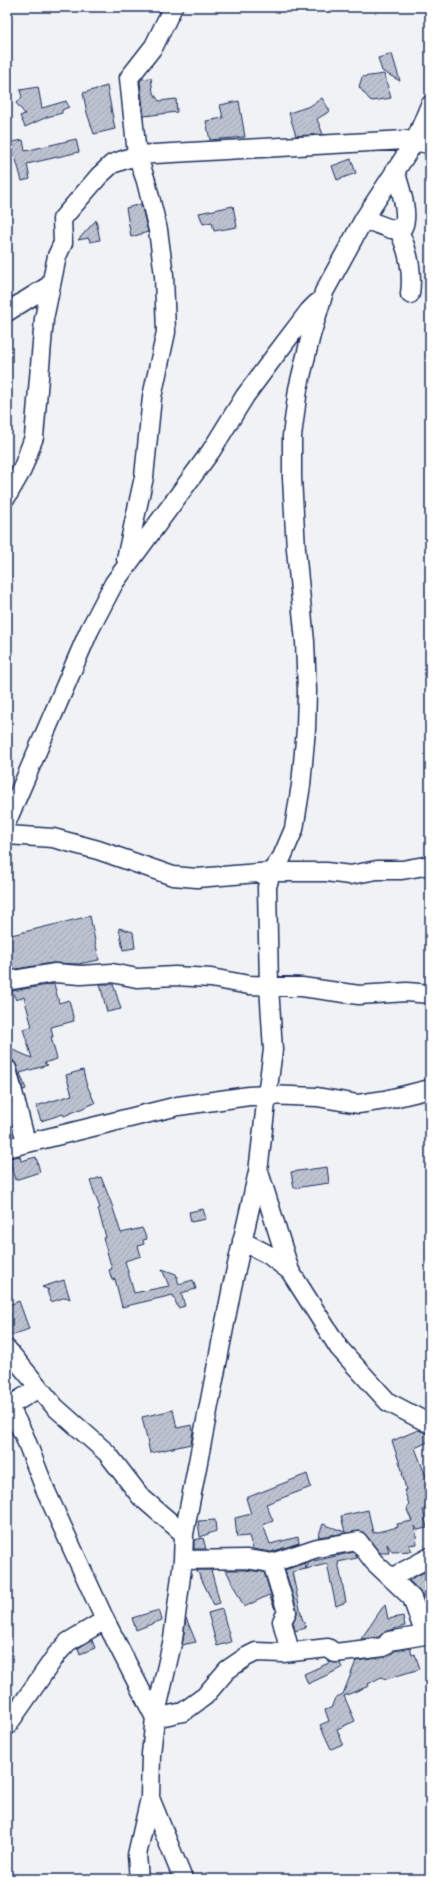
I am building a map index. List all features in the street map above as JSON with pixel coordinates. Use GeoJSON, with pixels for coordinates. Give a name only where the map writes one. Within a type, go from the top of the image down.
{"type":"FeatureCollection","features":[{"type":"Feature","properties":{"kind":"street"},"geometry":{"type":"LineString","coordinates":[[125,566],[144,476],[152,397],[166,332],[164,275],[158,230],[146,181],[137,155],[129,78],[154,46],[173,7]]}},
{"type":"Feature","properties":{"kind":"street"},"geometry":{"type":"LineString","coordinates":[[139,1879],[137,1855],[150,1798],[155,1718],[173,1639],[183,1560],[184,1534],[242,1241],[258,1172],[273,1050],[269,986],[267,893],[271,872],[282,856],[294,829],[301,785],[307,691],[305,642],[294,518],[292,436],[298,389],[310,335],[322,299],[337,267],[364,219],[395,170],[422,142],[430,105]]}},
{"type":"Feature","properties":{"kind":"street"},"geometry":{"type":"LineString","coordinates":[[7,496],[22,470],[34,437],[44,319],[57,256],[63,243],[62,219],[98,176],[112,164],[137,155],[422,142]]}},
{"type":"Feature","properties":{"kind":"street"},"geometry":{"type":"LineString","coordinates":[[364,219],[391,229],[403,227],[405,222],[404,202],[395,170]]}},
{"type":"Feature","properties":{"kind":"street"},"geometry":{"type":"LineString","coordinates":[[398,229],[406,244],[412,280],[410,294]]}},
{"type":"Feature","properties":{"kind":"street"},"geometry":{"type":"LineString","coordinates":[[7,312],[50,285]]}},
{"type":"Feature","properties":{"kind":"street"},"geometry":{"type":"LineString","coordinates":[[7,821],[89,631],[114,582],[211,451],[245,396],[309,311],[322,299]]}},
{"type":"Feature","properties":{"kind":"street"},"geometry":{"type":"LineString","coordinates":[[7,835],[53,838],[98,850],[174,876],[197,878],[271,872],[326,872],[350,875],[377,870],[402,870],[430,865]]}},
{"type":"Feature","properties":{"kind":"street"},"geometry":{"type":"LineString","coordinates":[[7,981],[54,973],[81,975],[112,973],[137,978],[175,976],[211,978],[249,985],[302,987],[359,995],[407,992],[430,994]]}},
{"type":"Feature","properties":{"kind":"street"},"geometry":{"type":"LineString","coordinates":[[7,1069],[26,1142]]}},
{"type":"Feature","properties":{"kind":"street"},"geometry":{"type":"LineString","coordinates":[[7,1148],[26,1142],[178,1106],[249,1096],[267,1095],[317,1097],[358,1104],[385,1100],[430,1089]]}},
{"type":"Feature","properties":{"kind":"street"},"geometry":{"type":"LineString","coordinates":[[258,1172],[290,1271],[339,1348],[388,1402],[430,1424]]}},
{"type":"Feature","properties":{"kind":"street"},"geometry":{"type":"LineString","coordinates":[[242,1241],[269,1255],[290,1271]]}},
{"type":"Feature","properties":{"kind":"street"},"geometry":{"type":"LineString","coordinates":[[7,1349],[39,1388],[73,1424],[108,1454],[141,1497],[184,1534]]}},
{"type":"Feature","properties":{"kind":"street"},"geometry":{"type":"LineString","coordinates":[[39,1388],[8,1405],[24,1435],[45,1489],[105,1620],[155,1718]]}},
{"type":"Feature","properties":{"kind":"street"},"geometry":{"type":"LineString","coordinates":[[155,1718],[183,1712],[205,1696],[227,1670],[256,1652],[290,1652],[328,1648],[335,1653],[384,1647],[389,1641],[428,1635],[412,1598],[374,1562],[358,1541],[317,1548],[272,1563],[246,1560],[183,1560]]}},
{"type":"Feature","properties":{"kind":"street"},"geometry":{"type":"LineString","coordinates":[[391,1578],[430,1557]]}},
{"type":"Feature","properties":{"kind":"street"},"geometry":{"type":"LineString","coordinates":[[272,1563],[287,1612],[282,1621],[290,1652]]}},
{"type":"Feature","properties":{"kind":"street"},"geometry":{"type":"LineString","coordinates":[[7,1726],[57,1654],[68,1642],[105,1620]]}},
{"type":"Feature","properties":{"kind":"street"},"geometry":{"type":"LineString","coordinates":[[150,1798],[183,1879]]}},
{"type":"Feature","properties":{"kind":"building"},"geometry":{"type":"Polygon","coordinates":[[[392,54],[400,81],[382,71],[378,58],[392,54]]]}},
{"type":"Feature","properties":{"kind":"building"},"geometry":{"type":"Polygon","coordinates":[[[384,74],[391,98],[373,101],[370,100],[359,87],[362,77],[384,74]]]}},
{"type":"Feature","properties":{"kind":"building"},"geometry":{"type":"Polygon","coordinates":[[[151,78],[153,92],[159,101],[176,99],[177,112],[144,116],[140,81],[141,79],[151,78]]]}},
{"type":"Feature","properties":{"kind":"building"},"geometry":{"type":"Polygon","coordinates":[[[107,86],[115,129],[94,134],[87,113],[83,93],[107,86]]]}},
{"type":"Feature","properties":{"kind":"building"},"geometry":{"type":"Polygon","coordinates":[[[38,87],[42,108],[66,101],[69,107],[62,110],[62,113],[47,117],[25,127],[20,116],[25,114],[16,103],[22,97],[20,90],[38,87]]]}},
{"type":"Feature","properties":{"kind":"building"},"geometry":{"type":"Polygon","coordinates":[[[322,98],[330,111],[317,119],[323,134],[296,136],[289,113],[310,106],[322,98]]]}},
{"type":"Feature","properties":{"kind":"building"},"geometry":{"type":"Polygon","coordinates":[[[239,101],[245,137],[210,140],[206,121],[223,118],[220,105],[239,101]]]}},
{"type":"Feature","properties":{"kind":"building"},"geometry":{"type":"Polygon","coordinates":[[[76,139],[79,152],[27,164],[30,179],[22,181],[15,156],[7,158],[7,143],[23,140],[25,151],[76,139]]]}},
{"type":"Feature","properties":{"kind":"building"},"geometry":{"type":"Polygon","coordinates":[[[351,159],[356,173],[337,180],[332,166],[351,159]]]}},
{"type":"Feature","properties":{"kind":"building"},"geometry":{"type":"Polygon","coordinates":[[[141,204],[148,232],[131,237],[126,208],[141,204]]]}},
{"type":"Feature","properties":{"kind":"building"},"geometry":{"type":"Polygon","coordinates":[[[233,206],[237,227],[214,231],[212,222],[203,224],[199,213],[233,206]]]}},
{"type":"Feature","properties":{"kind":"building"},"geometry":{"type":"Polygon","coordinates":[[[96,220],[100,240],[90,242],[89,238],[78,240],[96,220]]]}},
{"type":"Feature","properties":{"kind":"building"},"geometry":{"type":"Polygon","coordinates":[[[90,916],[99,960],[78,964],[52,963],[10,970],[7,951],[10,950],[7,936],[90,916]]]}},
{"type":"Feature","properties":{"kind":"building"},"geometry":{"type":"Polygon","coordinates":[[[119,928],[133,932],[135,948],[123,950],[119,928]]]}},
{"type":"Feature","properties":{"kind":"building"},"geometry":{"type":"Polygon","coordinates":[[[54,984],[59,1003],[69,1000],[74,1021],[51,1027],[53,1037],[51,1037],[57,1059],[44,1063],[48,1065],[20,1073],[26,1089],[23,1090],[17,1066],[14,1061],[7,1059],[11,1049],[32,1058],[23,1029],[32,1027],[24,997],[16,1000],[12,991],[54,984]]]}},
{"type":"Feature","properties":{"kind":"building"},"geometry":{"type":"Polygon","coordinates":[[[100,984],[113,984],[121,1009],[107,1012],[100,984]]]}},
{"type":"Feature","properties":{"kind":"building"},"geometry":{"type":"Polygon","coordinates":[[[83,1070],[86,1083],[95,1103],[64,1116],[63,1114],[41,1121],[36,1106],[72,1095],[66,1075],[83,1070]]]}},
{"type":"Feature","properties":{"kind":"building"},"geometry":{"type":"Polygon","coordinates":[[[20,1156],[21,1161],[36,1157],[40,1172],[15,1180],[9,1158],[20,1156]]]}},
{"type":"Feature","properties":{"kind":"building"},"geometry":{"type":"Polygon","coordinates":[[[327,1167],[329,1183],[294,1188],[291,1172],[327,1167]]]}},
{"type":"Feature","properties":{"kind":"building"},"geometry":{"type":"Polygon","coordinates":[[[101,1177],[121,1233],[142,1228],[147,1239],[143,1240],[144,1244],[138,1246],[141,1256],[125,1261],[134,1293],[169,1286],[162,1269],[176,1274],[179,1284],[193,1280],[196,1289],[181,1293],[185,1306],[178,1308],[173,1295],[122,1307],[115,1279],[112,1280],[109,1270],[112,1269],[103,1238],[106,1237],[98,1209],[100,1208],[90,1181],[101,1177]]]}},
{"type":"Feature","properties":{"kind":"building"},"geometry":{"type":"Polygon","coordinates":[[[203,1209],[206,1219],[191,1222],[189,1212],[203,1209]]]}},
{"type":"Feature","properties":{"kind":"building"},"geometry":{"type":"Polygon","coordinates":[[[64,1280],[70,1299],[66,1297],[51,1302],[47,1291],[49,1290],[42,1287],[64,1280]]]}},
{"type":"Feature","properties":{"kind":"building"},"geometry":{"type":"Polygon","coordinates":[[[19,1301],[29,1329],[7,1337],[7,1306],[19,1301]]]}},
{"type":"Feature","properties":{"kind":"building"},"geometry":{"type":"Polygon","coordinates":[[[173,1410],[177,1428],[192,1425],[193,1431],[191,1444],[150,1453],[142,1417],[173,1410]]]}},
{"type":"Feature","properties":{"kind":"building"},"geometry":{"type":"Polygon","coordinates":[[[418,1430],[430,1434],[430,1441],[415,1448],[430,1487],[430,1507],[423,1510],[427,1528],[417,1530],[415,1526],[417,1544],[409,1545],[412,1551],[392,1552],[387,1544],[389,1553],[380,1553],[361,1531],[318,1537],[323,1524],[345,1532],[341,1516],[368,1510],[373,1533],[398,1527],[397,1524],[412,1521],[407,1510],[409,1504],[404,1490],[406,1490],[403,1473],[392,1441],[418,1430]]]}},
{"type":"Feature","properties":{"kind":"building"},"geometry":{"type":"Polygon","coordinates":[[[307,1474],[311,1487],[266,1504],[273,1521],[263,1525],[270,1544],[298,1537],[299,1543],[271,1552],[253,1549],[249,1536],[237,1537],[235,1518],[251,1514],[246,1498],[307,1474]]]}},
{"type":"Feature","properties":{"kind":"building"},"geometry":{"type":"Polygon","coordinates":[[[215,1520],[216,1531],[200,1537],[198,1521],[215,1520]]]}},
{"type":"Feature","properties":{"kind":"building"},"geometry":{"type":"Polygon","coordinates":[[[203,1538],[206,1549],[194,1549],[194,1540],[203,1538]]]}},
{"type":"Feature","properties":{"kind":"building"},"geometry":{"type":"Polygon","coordinates":[[[354,1552],[357,1558],[338,1562],[346,1602],[336,1606],[327,1564],[306,1569],[309,1562],[354,1552]]]}},
{"type":"Feature","properties":{"kind":"building"},"geometry":{"type":"Polygon","coordinates":[[[305,1563],[306,1569],[292,1572],[302,1618],[306,1628],[295,1631],[293,1622],[297,1609],[285,1570],[305,1563]]]}},
{"type":"Feature","properties":{"kind":"building"},"geometry":{"type":"Polygon","coordinates":[[[430,1569],[430,1618],[422,1594],[409,1580],[430,1569]]]}},
{"type":"Feature","properties":{"kind":"building"},"geometry":{"type":"Polygon","coordinates":[[[197,1570],[211,1570],[220,1603],[214,1605],[197,1570]]]}},
{"type":"Feature","properties":{"kind":"building"},"geometry":{"type":"Polygon","coordinates":[[[226,1570],[264,1572],[275,1609],[269,1595],[244,1607],[226,1570]]]}},
{"type":"Feature","properties":{"kind":"building"},"geometry":{"type":"Polygon","coordinates":[[[385,1604],[388,1619],[403,1616],[405,1626],[387,1631],[379,1637],[361,1639],[385,1604]]]}},
{"type":"Feature","properties":{"kind":"building"},"geometry":{"type":"Polygon","coordinates":[[[222,1609],[231,1642],[217,1646],[208,1613],[222,1609]]]}},
{"type":"Feature","properties":{"kind":"building"},"geometry":{"type":"Polygon","coordinates":[[[159,1610],[162,1620],[136,1630],[132,1618],[159,1610]]]}},
{"type":"Feature","properties":{"kind":"building"},"geometry":{"type":"Polygon","coordinates":[[[186,1618],[196,1642],[182,1645],[183,1640],[186,1618]]]}},
{"type":"Feature","properties":{"kind":"building"},"geometry":{"type":"Polygon","coordinates":[[[92,1640],[95,1648],[80,1654],[78,1648],[92,1640]]]}},
{"type":"Feature","properties":{"kind":"building"},"geometry":{"type":"Polygon","coordinates":[[[410,1648],[412,1655],[415,1654],[420,1669],[386,1679],[381,1677],[368,1684],[369,1686],[344,1696],[355,1721],[337,1729],[343,1744],[331,1749],[320,1725],[329,1721],[325,1710],[331,1708],[335,1698],[343,1694],[356,1661],[385,1657],[395,1651],[410,1648]]]}},
{"type":"Feature","properties":{"kind":"building"},"geometry":{"type":"Polygon","coordinates":[[[331,1662],[340,1663],[342,1668],[308,1684],[304,1674],[331,1662]]]}}]}
